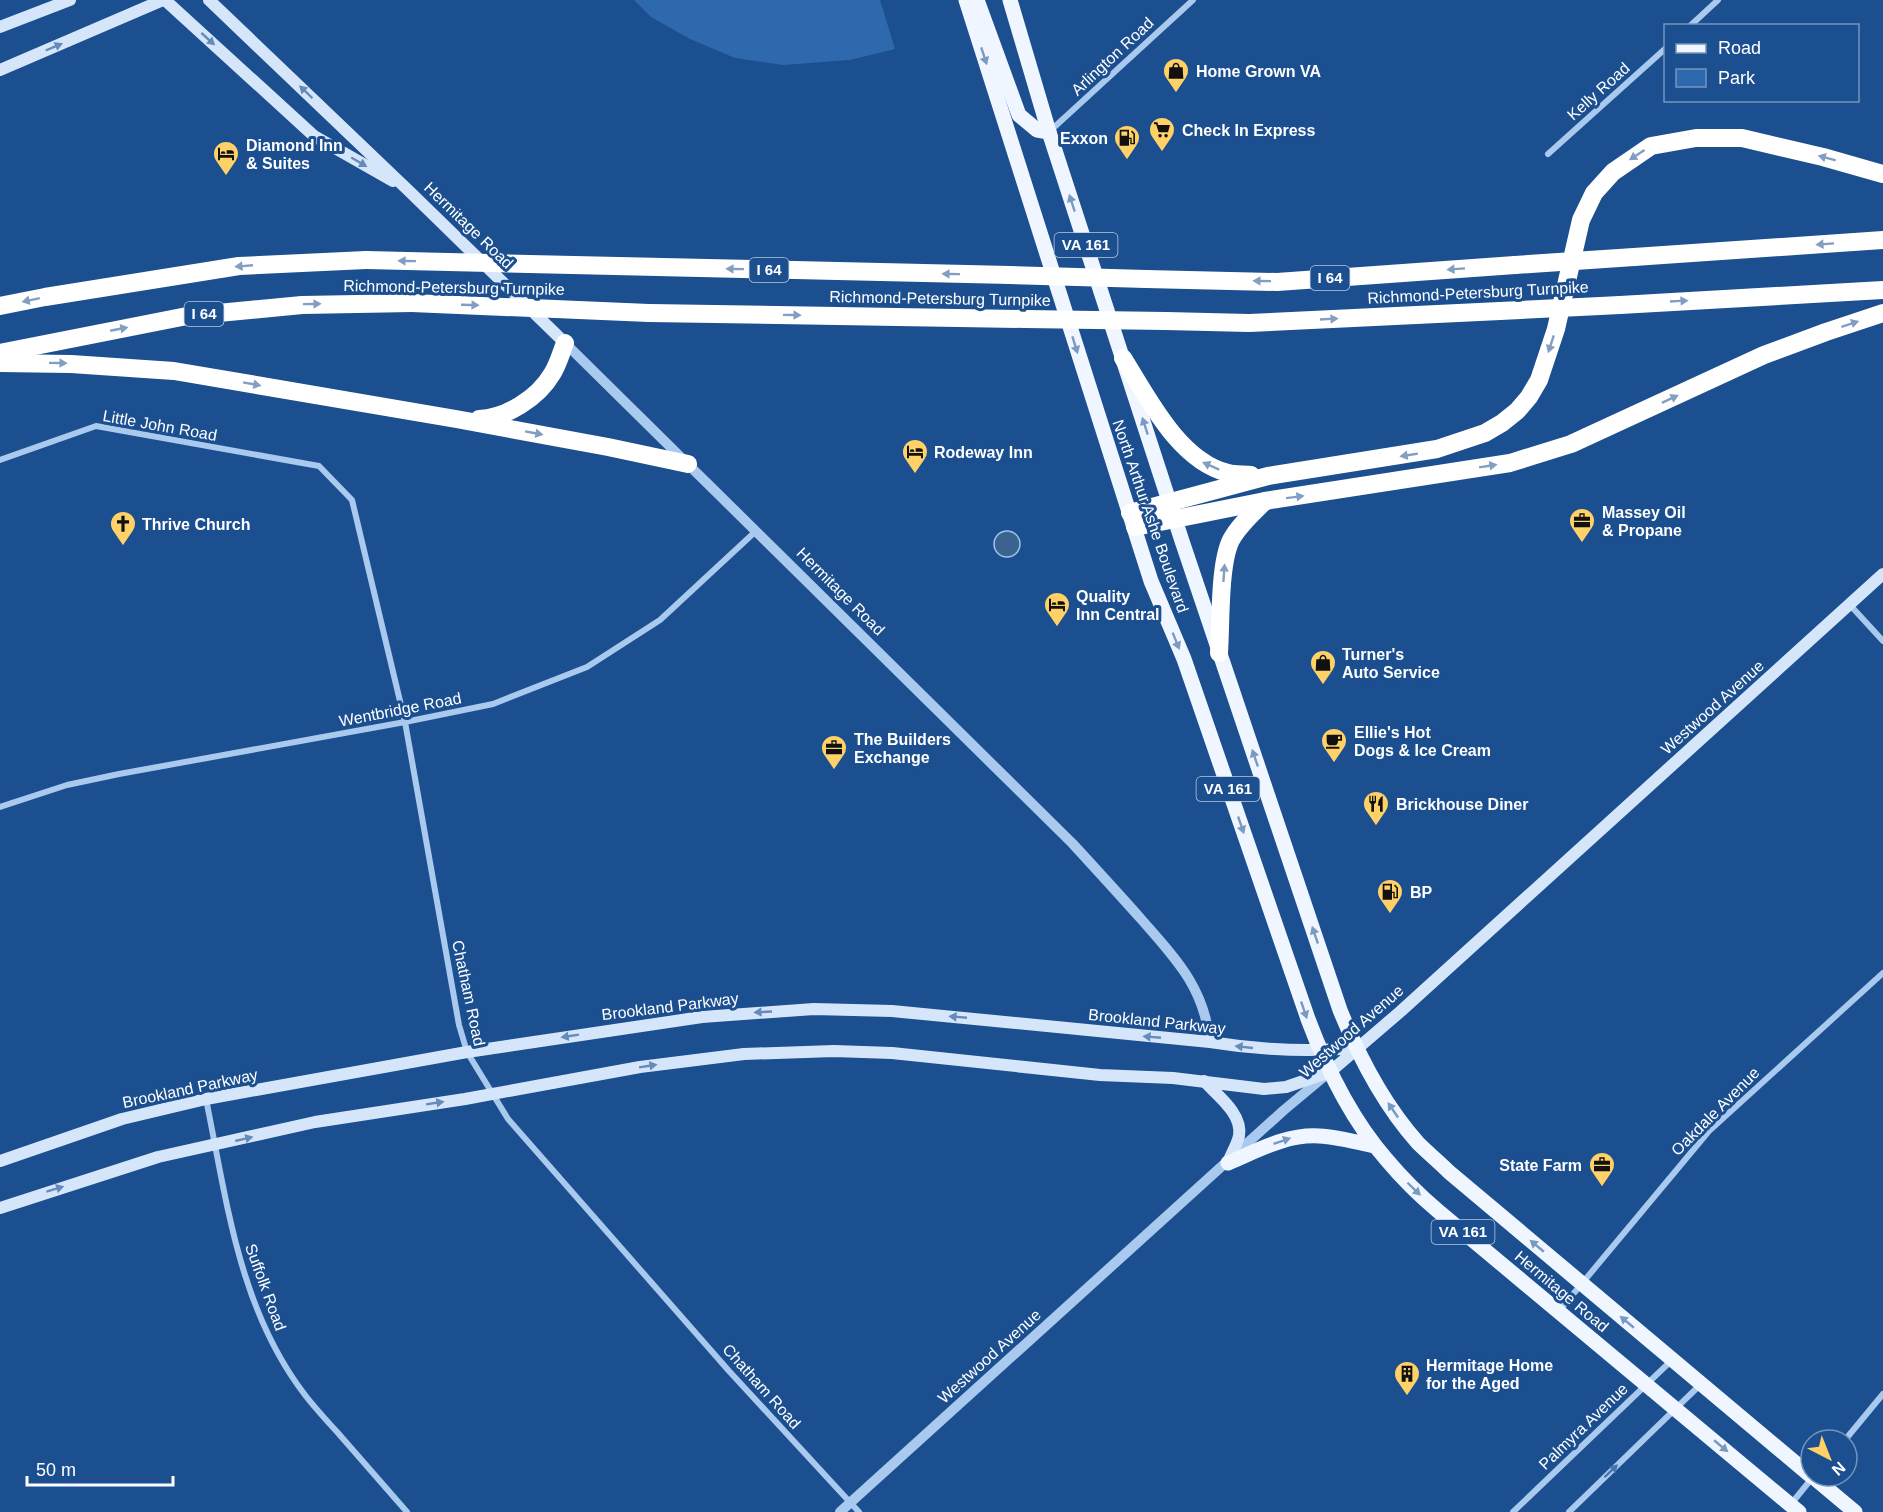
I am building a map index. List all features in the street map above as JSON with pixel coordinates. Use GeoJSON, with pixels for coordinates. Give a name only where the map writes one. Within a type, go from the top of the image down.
{"type":"FeatureCollection","features":[{"type":"Feature","properties":{"kind":"highway"},"geometry":{"type":"LineString","coordinates":[[1132,520],[1173,510],[1268,476],[1446,447],[1485,433],[1517,411],[1539,380],[1556,329],[1581,220],[1594,193],[1613,172],[1651,147],[1696,138],[1742,138],[1883,174]]}},
{"type":"Feature","properties":{"kind":"highway","name":"Richmond-Petersburg Turnpike"},"geometry":{"type":"LineString","coordinates":[[0,306],[239,266],[366,260],[1277,282],[1883,240]]}},
{"type":"Feature","properties":{"kind":"highway","name":"Richmond-Petersburg Turnpike"},"geometry":{"type":"LineString","coordinates":[[0,353],[188,316],[302,304],[412,303],[649,313],[1249,323],[1883,290]]}},
{"type":"Feature","properties":{"kind":"highway"},"geometry":{"type":"LineString","coordinates":[[1173,510],[1265,501],[1510,463],[1571,444],[1764,355],[1883,313]]}},
{"type":"Feature","properties":{"kind":"highway"},"geometry":{"type":"LineString","coordinates":[[456,419],[489,418],[507,413],[525,402],[540,390],[552,375],[565,344]]}},
{"type":"Feature","properties":{"kind":"highway"},"geometry":{"type":"LineString","coordinates":[[1123,358],[1158,415],[1183,446],[1200,460],[1228,473],[1268,476]]}},
{"type":"Feature","properties":{"kind":"highway"},"geometry":{"type":"LineString","coordinates":[[0,363],[71,363],[174,371],[456,419],[688,464]]}},
{"type":"Feature","properties":{"kind":"highway"},"geometry":{"type":"LineString","coordinates":[[1219,653],[1226,551],[1242,524],[1265,501]]}},
{"type":"Feature","properties":{"kind":"main road"},"geometry":{"type":"LineString","coordinates":[[0,27],[70,0]]}},
{"type":"Feature","properties":{"kind":"main road"},"geometry":{"type":"LineString","coordinates":[[0,70],[164,0]]}},
{"type":"Feature","properties":{"kind":"main road","name":"Hermitage Road"},"geometry":{"type":"LineString","coordinates":[[164,0],[314,136],[409,191]]}},
{"type":"Feature","properties":{"kind":"main road","name":"Hermitage Road"},"geometry":{"type":"LineString","coordinates":[[209,0],[565,344]]}},
{"type":"Feature","properties":{"kind":"main road","name":"North Arthur Ashe Boulevard"},"geometry":{"type":"LineString","coordinates":[[966,0],[1152,581],[1184,659],[1329,1072]]}},
{"type":"Feature","properties":{"kind":"main road"},"geometry":{"type":"LineString","coordinates":[[977,0],[1019,116],[1037,130],[1049,132]]}},
{"type":"Feature","properties":{"kind":"main road","name":"North Arthur Ashe Boulevard"},"geometry":{"type":"LineString","coordinates":[[1010,0],[1049,132],[1219,653],[1340,1011],[1357,1048]]}},
{"type":"Feature","properties":{"kind":"main road","name":"Westwood Avenue"},"geometry":{"type":"LineString","coordinates":[[1329,1072],[1401,1011],[1883,574]]}},
{"type":"Feature","properties":{"kind":"main road","name":"Brookland Parkway"},"geometry":{"type":"LineString","coordinates":[[0,1161],[122,1119],[206,1098],[467,1052],[702,1017],[814,1010],[892,1011],[1210,1042],[1246,1048],[1320,1051],[1357,1048]]}},
{"type":"Feature","properties":{"kind":"main road","name":"Hermitage Road"},"geometry":{"type":"LineString","coordinates":[[1357,1048],[1393,1112],[1420,1144],[1452,1175],[1799,1465]]}},
{"type":"Feature","properties":{"kind":"main road"},"geometry":{"type":"LineString","coordinates":[[0,1208],[158,1157],[315,1122],[465,1099],[680,1061],[744,1054],[810,1051],[892,1053],[1100,1075],[1204,1081],[1264,1089],[1286,1088],[1329,1072]]}},
{"type":"Feature","properties":{"kind":"main road","name":"Hermitage Road"},"geometry":{"type":"LineString","coordinates":[[1329,1072],[1375,1146],[1410,1186],[1795,1508]]}},
{"type":"Feature","properties":{"kind":"main road"},"geometry":{"type":"LineString","coordinates":[[1204,1081],[1226,1104],[1238,1125],[1239,1137],[1228,1163]]}},
{"type":"Feature","properties":{"kind":"main road"},"geometry":{"type":"LineString","coordinates":[[1228,1163],[1282,1141],[1306,1136],[1329,1137],[1375,1146]]}},
{"type":"Feature","properties":{"kind":"main road","name":"Hermitage Road"},"geometry":{"type":"LineString","coordinates":[[1826,1488],[1855,1512]]}},
{"type":"Feature","properties":{"kind":"street","name":"Arlington Road"},"geometry":{"type":"LineString","coordinates":[[1049,132],[1193,0]]}},
{"type":"Feature","properties":{"kind":"street"},"geometry":{"type":"LineString","coordinates":[[1692,24],[1718,0]]}},
{"type":"Feature","properties":{"kind":"street","name":"Kelly Road"},"geometry":{"type":"LineString","coordinates":[[1548,154],[1664,49]]}},
{"type":"Feature","properties":{"kind":"street","name":"Hermitage Road"},"geometry":{"type":"LineString","coordinates":[[565,344],[1072,843],[1188,976],[1205,1011],[1210,1042]]}},
{"type":"Feature","properties":{"kind":"street","name":"Little John Road"},"geometry":{"type":"LineString","coordinates":[[0,460],[96,426],[319,466]]}},
{"type":"Feature","properties":{"kind":"street","name":"Chatham Road"},"geometry":{"type":"LineString","coordinates":[[319,466],[352,500],[405,722],[459,1025],[467,1052],[508,1119],[729,1371],[859,1512]]}},
{"type":"Feature","properties":{"kind":"street","name":"Wentbridge Road"},"geometry":{"type":"LineString","coordinates":[[0,807],[67,785],[118,774],[493,704],[586,668],[660,620],[756,531]]}},
{"type":"Feature","properties":{"kind":"street"},"geometry":{"type":"LineString","coordinates":[[1850,604],[1883,641]]}},
{"type":"Feature","properties":{"kind":"street","name":"Oakdale Avenue"},"geometry":{"type":"LineString","coordinates":[[1559,1311],[1709,1131],[1883,973]]}},
{"type":"Feature","properties":{"kind":"street","name":"Westwood Avenue"},"geometry":{"type":"LineString","coordinates":[[840,1512],[1284,1110],[1329,1072]]}},
{"type":"Feature","properties":{"kind":"street","name":"Suffolk Road"},"geometry":{"type":"LineString","coordinates":[[206,1098],[228,1216],[244,1277],[261,1321],[304,1395],[407,1512]]}},
{"type":"Feature","properties":{"kind":"street","name":"Palmyra Avenue"},"geometry":{"type":"LineString","coordinates":[[1513,1512],[1672,1359]]}},
{"type":"Feature","properties":{"kind":"street"},"geometry":{"type":"LineString","coordinates":[[1569,1512],[1701,1384]]}},
{"type":"Feature","properties":{"kind":"street"},"geometry":{"type":"LineString","coordinates":[[1855,1428],[1883,1394]]}},
{"type":"Feature","properties":{"kind":"street"},"geometry":{"type":"LineString","coordinates":[[1795,1508],[1806,1488]]}},
{"type":"Feature","properties":{"kind":"green space"},"geometry":{"type":"Polygon","coordinates":[[[634,0],[880,0],[895,49],[850,60],[783,65],[735,58],[690,39],[651,17],[634,0]]]}},
{"type":"Feature","properties":{"kind":"shaded area"},"geometry":{"type":"Polygon","coordinates":[[[1007,531],[1016,535],[1020,544],[1016,553],[1007,557],[998,553],[994,544],[998,535],[1007,531]]]}},
{"type":"Feature","properties":{"kind":"place","name":"Home Grown VA"},"geometry":{"type":"Point","coordinates":[1176,94]}},
{"type":"Feature","properties":{"kind":"place","name":"Check In Express"},"geometry":{"type":"Point","coordinates":[1162,153]}},
{"type":"Feature","properties":{"kind":"place","name":"Exxon"},"geometry":{"type":"Point","coordinates":[1127,161]}},
{"type":"Feature","properties":{"kind":"place","name":"Diamond Inn & Suites"},"geometry":{"type":"Point","coordinates":[226,177]}},
{"type":"Feature","properties":{"kind":"place","name":"Rodeway Inn"},"geometry":{"type":"Point","coordinates":[915,475]}},
{"type":"Feature","properties":{"kind":"place","name":"Massey Oil & Propane"},"geometry":{"type":"Point","coordinates":[1582,544]}},
{"type":"Feature","properties":{"kind":"place","name":"Thrive Church"},"geometry":{"type":"Point","coordinates":[123,547]}},
{"type":"Feature","properties":{"kind":"place","name":"Quality Inn Central"},"geometry":{"type":"Point","coordinates":[1057,628]}},
{"type":"Feature","properties":{"kind":"place","name":"Turner's Auto Service"},"geometry":{"type":"Point","coordinates":[1323,686]}},
{"type":"Feature","properties":{"kind":"place","name":"Ellie's Hot Dogs & Ice Cream"},"geometry":{"type":"Point","coordinates":[1334,764]}},
{"type":"Feature","properties":{"kind":"place","name":"The Builders Exchange"},"geometry":{"type":"Point","coordinates":[834,771]}},
{"type":"Feature","properties":{"kind":"place","name":"Brickhouse Diner"},"geometry":{"type":"Point","coordinates":[1376,827]}},
{"type":"Feature","properties":{"kind":"place","name":"BP"},"geometry":{"type":"Point","coordinates":[1390,915]}},
{"type":"Feature","properties":{"kind":"place","name":"State Farm"},"geometry":{"type":"Point","coordinates":[1602,1188]}},
{"type":"Feature","properties":{"kind":"place","name":"Hermitage Home for the Aged"},"geometry":{"type":"Point","coordinates":[1407,1397]}}]}
